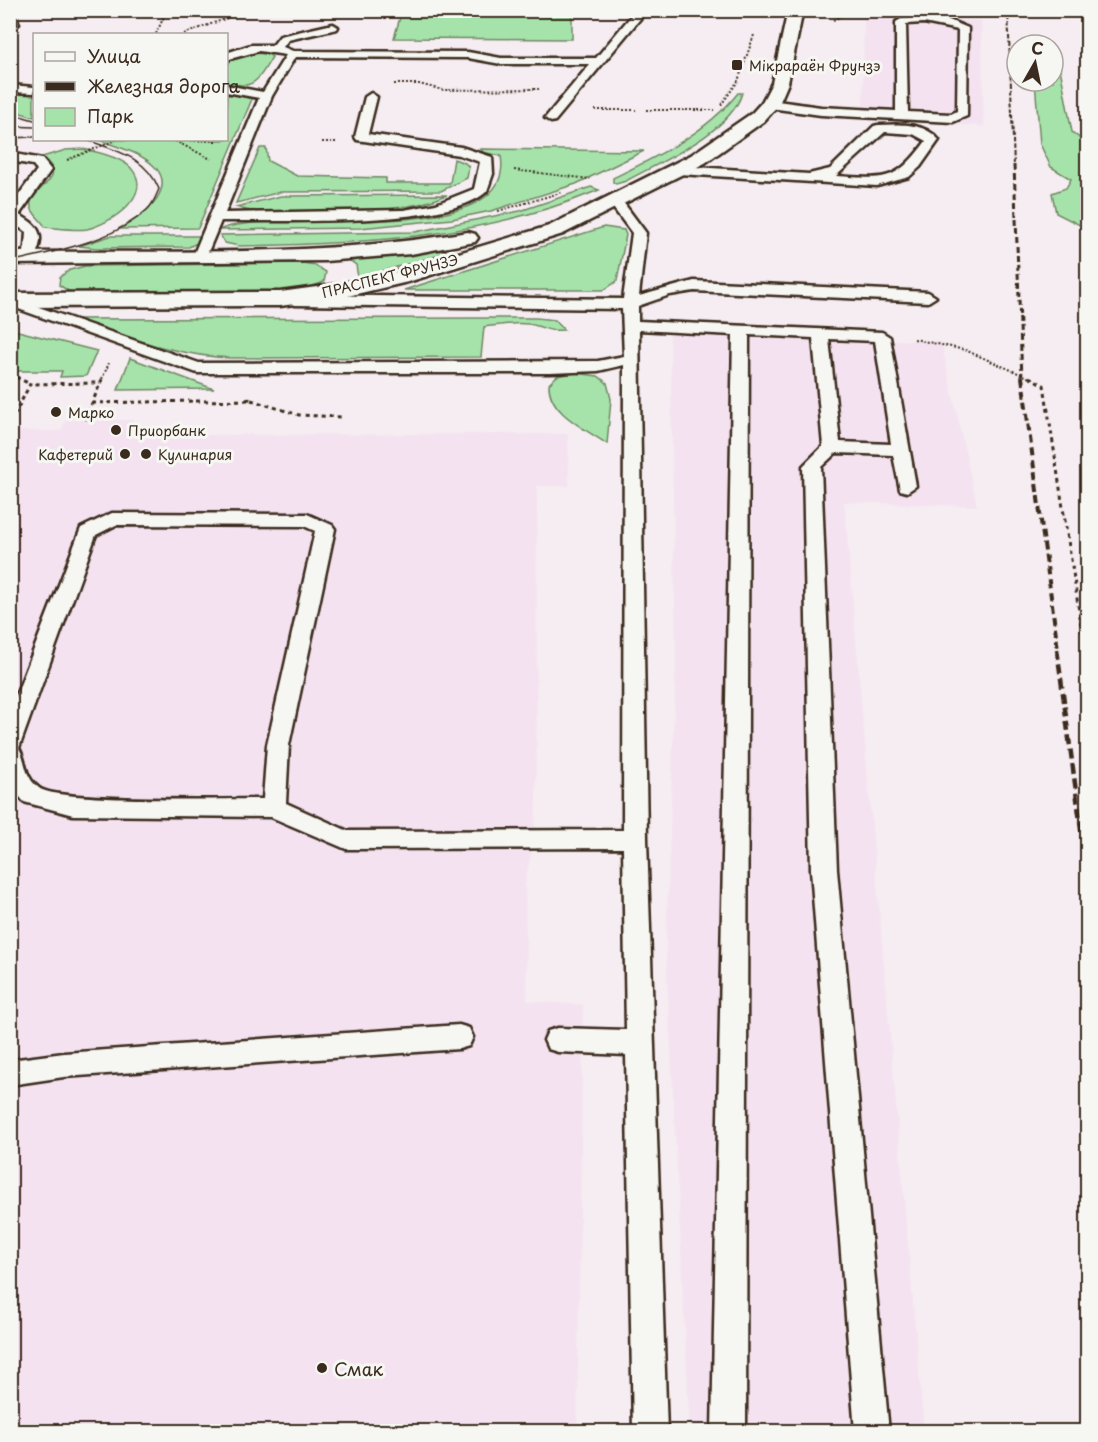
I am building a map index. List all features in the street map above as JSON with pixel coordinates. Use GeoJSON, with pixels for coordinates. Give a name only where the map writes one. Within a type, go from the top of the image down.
{"type":"FeatureCollection","features":[{"type":"Feature","properties":{"kind":"main road","name":"ПРАСПЕКТ ФРУНЗЭ"},"geometry":{"type":"LineString","coordinates":[[10,300],[280,299],[339,291],[454,261],[556,230],[679,170],[733,136],[770,104],[780,83],[800,11]]}},
{"type":"Feature","properties":{"kind":"main road","name":"ПРАСПЕКТ ФРУНЗЭ"},"geometry":{"type":"LineString","coordinates":[[24,258],[325,255],[454,241],[546,220],[615,201]]}},
{"type":"Feature","properties":{"kind":"main road"},"geometry":{"type":"LineString","coordinates":[[325,255],[341,267],[345,279],[339,291]]}},
{"type":"Feature","properties":{"kind":"main road"},"geometry":{"type":"LineString","coordinates":[[10,300],[24,258]]}},
{"type":"Feature","properties":{"kind":"lane"},"geometry":{"type":"LineString","coordinates":[[551,118],[642,11],[800,11]]}},
{"type":"Feature","properties":{"kind":"lane"},"geometry":{"type":"LineString","coordinates":[[10,13],[14,24],[10,27]]}},
{"type":"Feature","properties":{"kind":"lane"},"geometry":{"type":"LineString","coordinates":[[770,104],[821,111],[953,118],[963,113],[963,27],[953,23],[910,20],[902,22],[902,115]]}},
{"type":"Feature","properties":{"kind":"lane"},"geometry":{"type":"LineString","coordinates":[[278,48],[284,38],[333,27]]}},
{"type":"Feature","properties":{"kind":"lane"},"geometry":{"type":"LineString","coordinates":[[228,56],[248,49],[278,48],[292,54],[468,55],[501,61],[599,61]]}},
{"type":"Feature","properties":{"kind":"lane"},"geometry":{"type":"LineString","coordinates":[[201,256],[266,96],[292,54]]}},
{"type":"Feature","properties":{"kind":"lane"},"geometry":{"type":"LineString","coordinates":[[10,88],[33,90]]}},
{"type":"Feature","properties":{"kind":"lane"},"geometry":{"type":"LineString","coordinates":[[228,88],[266,96]]}},
{"type":"Feature","properties":{"kind":"lane"},"geometry":{"type":"LineString","coordinates":[[216,217],[352,217],[404,214],[440,208],[480,190],[487,160],[461,150],[361,137],[371,97]]}},
{"type":"Feature","properties":{"kind":"lane"},"geometry":{"type":"LineString","coordinates":[[679,170],[810,178],[877,182],[899,180],[906,176],[933,140],[929,135],[917,131],[878,129],[835,172],[810,178]]}},
{"type":"Feature","properties":{"kind":"lane"},"geometry":{"type":"LineString","coordinates":[[10,157],[23,157],[37,162],[45,170],[11,216],[27,224],[33,232],[32,247],[24,258]]}},
{"type":"Feature","properties":{"kind":"lane"},"geometry":{"type":"LineString","coordinates":[[615,201],[639,233],[631,314],[634,839],[650,1431]]}},
{"type":"Feature","properties":{"kind":"lane"},"geometry":{"type":"LineString","coordinates":[[631,314],[667,291],[694,286],[928,297]]}},
{"type":"Feature","properties":{"kind":"lane"},"geometry":{"type":"LineString","coordinates":[[280,299],[631,314],[741,330],[882,337],[907,486]]}},
{"type":"Feature","properties":{"kind":"lane"},"geometry":{"type":"LineString","coordinates":[[10,300],[197,368],[550,368],[598,366],[631,359]]}},
{"type":"Feature","properties":{"kind":"lane"},"geometry":{"type":"LineString","coordinates":[[729,1431],[732,965],[741,330]]}},
{"type":"Feature","properties":{"kind":"lane"},"geometry":{"type":"LineString","coordinates":[[820,334],[832,447]]}},
{"type":"Feature","properties":{"kind":"lane"},"geometry":{"type":"LineString","coordinates":[[872,1431],[824,870],[812,466],[832,447],[901,450]]}},
{"type":"Feature","properties":{"kind":"lane"},"geometry":{"type":"LineString","coordinates":[[10,743],[88,532],[112,519],[307,520],[325,529],[278,745],[274,808]]}},
{"type":"Feature","properties":{"kind":"lane"},"geometry":{"type":"LineString","coordinates":[[10,753],[13,772],[32,796],[73,806],[274,808],[346,840],[634,839]]}},
{"type":"Feature","properties":{"kind":"lane"},"geometry":{"type":"LineString","coordinates":[[10,1073],[64,1065],[459,1037]]}},
{"type":"Feature","properties":{"kind":"lane"},"geometry":{"type":"LineString","coordinates":[[558,1040],[640,1043]]}},
{"type":"Feature","properties":{"kind":"path"},"geometry":{"type":"LineString","coordinates":[[156,33],[167,10]]}},
{"type":"Feature","properties":{"kind":"path"},"geometry":{"type":"LineString","coordinates":[[187,33],[249,10]]}},
{"type":"Feature","properties":{"kind":"path"},"geometry":{"type":"LineString","coordinates":[[387,84],[419,84],[443,90],[575,89]]}},
{"type":"Feature","properties":{"kind":"path"},"geometry":{"type":"LineString","coordinates":[[646,110],[716,110]]}},
{"type":"Feature","properties":{"kind":"path"},"geometry":{"type":"LineString","coordinates":[[337,142],[340,132]]}},
{"type":"Feature","properties":{"kind":"path"},"geometry":{"type":"LineString","coordinates":[[45,170],[115,141]]}},
{"type":"Feature","properties":{"kind":"path"},"geometry":{"type":"LineString","coordinates":[[196,141],[246,142]]}},
{"type":"Feature","properties":{"kind":"path"},"geometry":{"type":"LineString","coordinates":[[322,142],[337,142],[343,146]]}},
{"type":"Feature","properties":{"kind":"path"},"geometry":{"type":"LineString","coordinates":[[487,167],[594,180]]}},
{"type":"Feature","properties":{"kind":"path"},"geometry":{"type":"LineString","coordinates":[[882,337],[951,346],[1001,363],[1044,385],[1079,602],[1088,674]]}},
{"type":"Feature","properties":{"kind":"path"},"geometry":{"type":"LineString","coordinates":[[86,420],[106,369]]}},
{"type":"Feature","properties":{"kind":"path"},"geometry":{"type":"LineString","coordinates":[[10,374],[30,384],[100,383]]}},
{"type":"Feature","properties":{"kind":"path"},"geometry":{"type":"LineString","coordinates":[[11,422],[30,384]]}},
{"type":"Feature","properties":{"kind":"path"},"geometry":{"type":"LineString","coordinates":[[92,404],[216,400]]}},
{"type":"Feature","properties":{"kind":"path"},"geometry":{"type":"LineString","coordinates":[[251,400],[299,415],[341,417]]}},
{"type":"Feature","properties":{"kind":"shaded area"},"geometry":{"type":"Polygon","coordinates":[[[864,15],[981,21],[984,126],[863,119],[864,15]]]}},
{"type":"Feature","properties":{"kind":"shaded area"},"geometry":{"type":"Polygon","coordinates":[[[670,331],[941,342],[977,506],[844,502],[924,1431],[690,1431],[666,949],[676,657],[670,331]]]}},
{"type":"Feature","properties":{"kind":"shaded area"},"geometry":{"type":"Polygon","coordinates":[[[66,420],[134,420],[129,435],[568,434],[569,486],[537,486],[536,807],[534,839],[525,882],[527,1001],[583,1005],[577,1431],[11,1431],[10,431],[61,431],[66,420]]]}},
{"type":"Feature","properties":{"kind":"green space"},"geometry":{"type":"Polygon","coordinates":[[[401,14],[572,15],[572,39],[394,38],[401,14]]]}},
{"type":"Feature","properties":{"kind":"green space"},"geometry":{"type":"Polygon","coordinates":[[[251,53],[268,54],[272,57],[255,81],[244,85],[228,83],[228,65],[231,59],[251,53]]]}},
{"type":"Feature","properties":{"kind":"green space"},"geometry":{"type":"Polygon","coordinates":[[[10,92],[33,92],[33,117],[11,110],[10,92]]]}},
{"type":"Feature","properties":{"kind":"green space"},"geometry":{"type":"Polygon","coordinates":[[[738,93],[742,93],[735,107],[724,121],[709,133],[675,155],[626,181],[616,184],[613,182],[613,178],[665,152],[697,131],[712,120],[738,93]]]}},
{"type":"Feature","properties":{"kind":"green space"},"geometry":{"type":"Polygon","coordinates":[[[1036,93],[1065,93],[1072,132],[1087,144],[1087,243],[1080,225],[1056,213],[1052,193],[1066,188],[1071,179],[1051,167],[1040,144],[1036,93]]]}},
{"type":"Feature","properties":{"kind":"green space"},"geometry":{"type":"Polygon","coordinates":[[[237,94],[252,99],[198,228],[118,229],[145,212],[153,204],[162,185],[161,176],[154,166],[142,157],[102,141],[228,141],[228,95],[237,94]]]}},
{"type":"Feature","properties":{"kind":"green space"},"geometry":{"type":"Polygon","coordinates":[[[260,148],[266,148],[268,161],[297,176],[386,178],[386,183],[450,183],[454,159],[469,167],[467,178],[441,191],[281,192],[236,203],[260,148]]]}},
{"type":"Feature","properties":{"kind":"green space"},"geometry":{"type":"Polygon","coordinates":[[[83,149],[102,153],[127,164],[137,178],[134,198],[117,215],[87,229],[45,227],[31,207],[31,200],[51,178],[53,172],[42,157],[66,150],[83,149]]]}},
{"type":"Feature","properties":{"kind":"green space"},"geometry":{"type":"Polygon","coordinates":[[[481,149],[644,151],[576,184],[491,211],[452,219],[360,228],[219,230],[247,224],[386,220],[433,215],[472,205],[496,186],[501,156],[482,152],[481,149]]]}},
{"type":"Feature","properties":{"kind":"green space"},"geometry":{"type":"Polygon","coordinates":[[[591,187],[599,190],[511,219],[422,235],[331,243],[239,246],[225,243],[220,235],[415,232],[520,211],[591,187]]]}},
{"type":"Feature","properties":{"kind":"green space"},"geometry":{"type":"Polygon","coordinates":[[[447,195],[413,205],[377,210],[270,212],[236,207],[281,196],[447,195]]]}},
{"type":"Feature","properties":{"kind":"green space"},"geometry":{"type":"Polygon","coordinates":[[[604,227],[624,230],[626,235],[617,281],[604,290],[404,290],[604,227]]]}},
{"type":"Feature","properties":{"kind":"green space"},"geometry":{"type":"Polygon","coordinates":[[[110,236],[203,236],[199,242],[189,247],[96,248],[79,246],[110,236]]]}},
{"type":"Feature","properties":{"kind":"green space"},"geometry":{"type":"Polygon","coordinates":[[[445,250],[447,253],[358,278],[356,265],[349,260],[445,250]]]}},
{"type":"Feature","properties":{"kind":"green space"},"geometry":{"type":"Polygon","coordinates":[[[303,263],[315,265],[326,272],[324,282],[298,292],[92,294],[70,292],[59,285],[60,277],[70,270],[85,266],[303,263]]]}},
{"type":"Feature","properties":{"kind":"green space"},"geometry":{"type":"Polygon","coordinates":[[[536,318],[555,320],[564,330],[550,330],[524,324],[484,327],[481,357],[231,358],[171,349],[73,319],[536,318]]]}},
{"type":"Feature","properties":{"kind":"green space"},"geometry":{"type":"Polygon","coordinates":[[[10,329],[97,351],[86,376],[60,377],[62,371],[11,371],[10,329]]]}},
{"type":"Feature","properties":{"kind":"green space"},"geometry":{"type":"Polygon","coordinates":[[[130,358],[214,389],[118,390],[130,358]]]}},
{"type":"Feature","properties":{"kind":"green space"},"geometry":{"type":"Polygon","coordinates":[[[575,373],[598,376],[607,383],[611,399],[607,444],[561,412],[550,394],[549,384],[557,376],[575,373]]]}},
{"type":"Feature","properties":{"kind":"tram line"},"geometry":{"type":"LineString","coordinates":[[10,113],[33,120]]}},
{"type":"Feature","properties":{"kind":"tram line"},"geometry":{"type":"LineString","coordinates":[[10,126],[33,127]]}},
{"type":"Feature","properties":{"kind":"tram line"},"geometry":{"type":"LineString","coordinates":[[10,138],[33,137]]}},
{"type":"Feature","properties":{"kind":"tram line"},"geometry":{"type":"LineString","coordinates":[[10,262],[83,244],[101,237],[134,220],[151,205],[159,189],[146,169],[129,157],[90,141]]}},
{"type":"Feature","properties":{"kind":"railway"},"geometry":{"type":"LineString","coordinates":[[1008,10],[1014,166]]}},
{"type":"Feature","properties":{"kind":"railway"},"geometry":{"type":"LineString","coordinates":[[1014,165],[1022,379]]}},
{"type":"Feature","properties":{"kind":"railway"},"geometry":{"type":"LineString","coordinates":[[1022,377],[1058,650]]}},
{"type":"Feature","properties":{"kind":"railway"},"geometry":{"type":"LineString","coordinates":[[1057,649],[1088,881]]}},
{"type":"Feature","properties":{"kind":"place","name":"Мікрараён Фрунзэ"},"geometry":{"type":"Point","coordinates":[737,65]}},
{"type":"Feature","properties":{"kind":"place","name":"Марко"},"geometry":{"type":"Point","coordinates":[56,412]}},
{"type":"Feature","properties":{"kind":"place","name":"Приорбанк"},"geometry":{"type":"Point","coordinates":[116,430]}},
{"type":"Feature","properties":{"kind":"place","name":"Кафетерий"},"geometry":{"type":"Point","coordinates":[125,454]}},
{"type":"Feature","properties":{"kind":"place","name":"Кулинария"},"geometry":{"type":"Point","coordinates":[146,454]}},
{"type":"Feature","properties":{"kind":"place","name":"Смак"},"geometry":{"type":"Point","coordinates":[322,1368]}}]}
